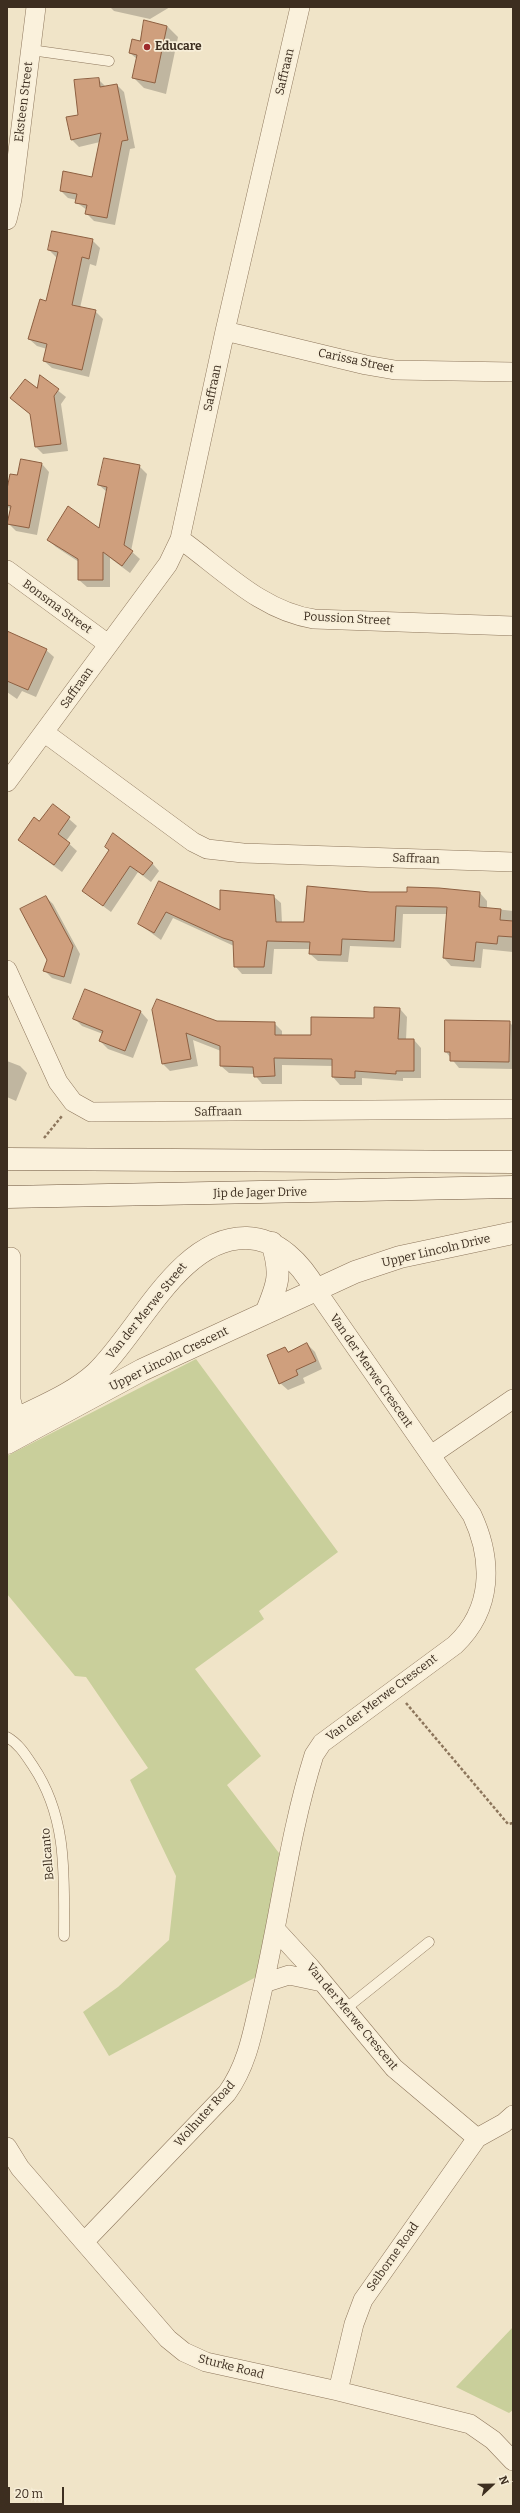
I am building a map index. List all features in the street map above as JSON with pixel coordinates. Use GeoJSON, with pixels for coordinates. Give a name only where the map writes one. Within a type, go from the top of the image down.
{"type":"FeatureCollection","features":[{"type":"Feature","properties":{"kind":"main road"},"geometry":{"type":"LineString","coordinates":[[7,1159],[513,1162]]}},
{"type":"Feature","properties":{"kind":"main road","name":"Jip de Jager Drive"},"geometry":{"type":"LineString","coordinates":[[7,1197],[513,1187]]}},
{"type":"Feature","properties":{"kind":"main road","name":"Upper Lincoln Drive"},"geometry":{"type":"LineString","coordinates":[[316,1290],[355,1272],[400,1257],[513,1233]]}},
{"type":"Feature","properties":{"kind":"main road","name":"Van der Merwe Street"},"geometry":{"type":"LineString","coordinates":[[13,1430],[97,1372],[174,1277],[198,1253],[209,1246],[231,1239],[252,1238],[272,1243],[282,1250],[307,1275],[316,1290]]}},
{"type":"Feature","properties":{"kind":"main road"},"geometry":{"type":"LineString","coordinates":[[266,1313],[279,1277],[278,1262],[272,1243]]}},
{"type":"Feature","properties":{"kind":"main road","name":"Upper Lincoln Crescent"},"geometry":{"type":"LineString","coordinates":[[13,1430],[316,1290]]}},
{"type":"Feature","properties":{"kind":"street","name":"Eksteen Street"},"geometry":{"type":"LineString","coordinates":[[7,220],[12,199],[36,7]]}},
{"type":"Feature","properties":{"kind":"street","name":"Saffraan"},"geometry":{"type":"LineString","coordinates":[[7,782],[45,733],[108,644],[168,564],[180,539],[225,331],[300,7]]}},
{"type":"Feature","properties":{"kind":"street","name":"Carissa Street"},"geometry":{"type":"LineString","coordinates":[[225,331],[366,365],[395,370],[513,372]]}},
{"type":"Feature","properties":{"kind":"street","name":"Poussion Street"},"geometry":{"type":"LineString","coordinates":[[180,539],[265,602],[292,614],[314,619],[513,626]]}},
{"type":"Feature","properties":{"kind":"street","name":"Bonsma Street"},"geometry":{"type":"LineString","coordinates":[[7,570],[108,644]]}},
{"type":"Feature","properties":{"kind":"street","name":"Saffraan"},"geometry":{"type":"LineString","coordinates":[[45,733],[193,842],[207,849],[242,853],[513,862]]}},
{"type":"Feature","properties":{"kind":"street","name":"Saffraan"},"geometry":{"type":"LineString","coordinates":[[7,970],[58,1082],[73,1102],[82,1108],[100,1113],[513,1109]]}},
{"type":"Feature","properties":{"kind":"street"},"geometry":{"type":"LineString","coordinates":[[11,1257],[11,1400],[13,1430]]}},
{"type":"Feature","properties":{"kind":"street","name":"Van der Merwe Crescent"},"geometry":{"type":"LineString","coordinates":[[316,1290],[463,1502],[478,1529],[486,1558],[486,1589],[476,1618],[463,1637],[322,1743],[314,1755],[289,1849],[276,1930],[394,2068],[477,2138]]}},
{"type":"Feature","properties":{"kind":"street"},"geometry":{"type":"LineString","coordinates":[[431,1455],[513,1399]]}},
{"type":"Feature","properties":{"kind":"street","name":"Wolhuter Road"},"geometry":{"type":"LineString","coordinates":[[84,2242],[227,2093],[237,2080],[245,2062],[276,1930]]}},
{"type":"Feature","properties":{"kind":"street"},"geometry":{"type":"LineString","coordinates":[[264,1983],[289,1975],[322,1982]]}},
{"type":"Feature","properties":{"kind":"street"},"geometry":{"type":"LineString","coordinates":[[477,2138],[504,2123],[513,2115]]}},
{"type":"Feature","properties":{"kind":"street","name":"Selborne Road"},"geometry":{"type":"LineString","coordinates":[[338,2391],[354,2324],[363,2300],[477,2138]]}},
{"type":"Feature","properties":{"kind":"street","name":"Sturke Road"},"geometry":{"type":"LineString","coordinates":[[7,2147],[20,2168],[168,2338],[184,2352],[206,2362],[338,2391],[470,2424],[493,2440],[513,2461]]}},
{"type":"Feature","properties":{"kind":"lane"},"geometry":{"type":"LineString","coordinates":[[31,50],[109,61]]}},
{"type":"Feature","properties":{"kind":"lane","name":"Bellcanto"},"geometry":{"type":"LineString","coordinates":[[7,1737],[20,1746],[35,1769],[56,1815],[64,1857],[64,1936]]}},
{"type":"Feature","properties":{"kind":"lane"},"geometry":{"type":"LineString","coordinates":[[344,2010],[429,1942]]}},
{"type":"Feature","properties":{"kind":"path"},"geometry":{"type":"LineString","coordinates":[[44,1138],[73,1102]]}},
{"type":"Feature","properties":{"kind":"path"},"geometry":{"type":"LineString","coordinates":[[394,1689],[508,1824],[513,1823]]}},
{"type":"Feature","properties":{"kind":"green space"},"geometry":{"type":"Polygon","coordinates":[[[196,1359],[338,1552],[259,1611],[264,1619],[195,1669],[261,1756],[227,1785],[282,1857],[256,1977],[109,2056],[83,2012],[118,1987],[169,1940],[176,1876],[130,1780],[148,1768],[86,1677],[75,1676],[7,1594],[7,1456],[196,1359]]]}},
{"type":"Feature","properties":{"kind":"green space"},"geometry":{"type":"Polygon","coordinates":[[[513,2327],[513,2410],[509,2413],[456,2387],[513,2327]]]}},
{"type":"Feature","properties":{"kind":"building","name":"Educare"},"geometry":{"type":"Polygon","coordinates":[[[144,20],[167,26],[155,83],[132,78],[137,55],[129,53],[132,39],[140,41],[144,20]]]}},
{"type":"Feature","properties":{"kind":"building"},"geometry":{"type":"Polygon","coordinates":[[[99,78],[100,87],[117,84],[128,140],[122,141],[107,218],[85,214],[87,205],[75,203],[77,194],[60,191],[63,171],[92,177],[101,133],[71,140],[66,117],[78,115],[74,80],[99,78]]]}},
{"type":"Feature","properties":{"kind":"building"},"geometry":{"type":"Polygon","coordinates":[[[52,231],[93,239],[89,259],[82,257],[72,305],[96,310],[82,370],[43,361],[47,344],[28,339],[40,299],[46,301],[58,252],[48,250],[52,231]]]}},
{"type":"Feature","properties":{"kind":"building"},"geometry":{"type":"Polygon","coordinates":[[[40,375],[59,389],[54,396],[61,444],[35,447],[30,414],[10,398],[25,379],[37,388],[40,375]]]}},
{"type":"Feature","properties":{"kind":"building"},"geometry":{"type":"Polygon","coordinates":[[[104,458],[140,465],[124,545],[133,551],[122,566],[103,552],[103,580],[78,580],[78,559],[47,540],[68,506],[99,528],[107,487],[98,485],[104,458]]]}},
{"type":"Feature","properties":{"kind":"building"},"geometry":{"type":"Polygon","coordinates":[[[21,459],[42,463],[29,528],[7,524],[11,506],[7,505],[7,489],[10,474],[17,475],[21,459]]]}},
{"type":"Feature","properties":{"kind":"building"},"geometry":{"type":"Polygon","coordinates":[[[7,631],[47,649],[28,690],[7,681],[7,631]]]}},
{"type":"Feature","properties":{"kind":"building"},"geometry":{"type":"Polygon","coordinates":[[[53,804],[70,817],[58,834],[70,843],[54,865],[18,840],[34,817],[39,821],[53,804]]]}},
{"type":"Feature","properties":{"kind":"building"},"geometry":{"type":"Polygon","coordinates":[[[113,833],[153,863],[143,875],[130,866],[103,906],[82,891],[109,850],[105,847],[113,833]]]}},
{"type":"Feature","properties":{"kind":"building"},"geometry":{"type":"Polygon","coordinates":[[[159,881],[220,910],[220,890],[274,895],[276,922],[304,922],[307,886],[370,892],[407,892],[407,887],[480,892],[479,907],[501,909],[500,920],[513,921],[513,937],[498,936],[497,944],[476,942],[474,961],[443,958],[447,907],[396,906],[394,941],[342,939],[341,955],[309,954],[310,942],[267,941],[264,967],[234,967],[233,941],[223,938],[166,912],[154,933],[138,924],[159,881]]]}},
{"type":"Feature","properties":{"kind":"building"},"geometry":{"type":"Polygon","coordinates":[[[46,896],[73,946],[64,977],[43,971],[47,960],[20,909],[46,896]]]}},
{"type":"Feature","properties":{"kind":"building"},"geometry":{"type":"Polygon","coordinates":[[[85,989],[141,1011],[125,1051],[99,1041],[103,1031],[73,1019],[85,989]]]}},
{"type":"Feature","properties":{"kind":"building"},"geometry":{"type":"Polygon","coordinates":[[[157,999],[217,1021],[275,1022],[275,1035],[311,1035],[311,1017],[374,1018],[374,1007],[400,1008],[398,1039],[414,1039],[414,1071],[396,1071],[396,1074],[355,1071],[355,1078],[332,1077],[332,1059],[274,1058],[275,1076],[254,1077],[253,1067],[220,1066],[220,1046],[186,1033],[191,1059],[162,1064],[152,1010],[157,999]]]}},
{"type":"Feature","properties":{"kind":"building"},"geometry":{"type":"Polygon","coordinates":[[[445,1020],[510,1021],[509,1062],[450,1061],[450,1052],[445,1052],[445,1020]]]}},
{"type":"Feature","properties":{"kind":"building"},"geometry":{"type":"Polygon","coordinates":[[[307,1343],[316,1361],[296,1370],[298,1375],[279,1384],[267,1355],[285,1347],[288,1352],[307,1343]]]}},
{"type":"Feature","properties":{"kind":"place","name":"Educare"},"geometry":{"type":"Point","coordinates":[147,47]}}]}
